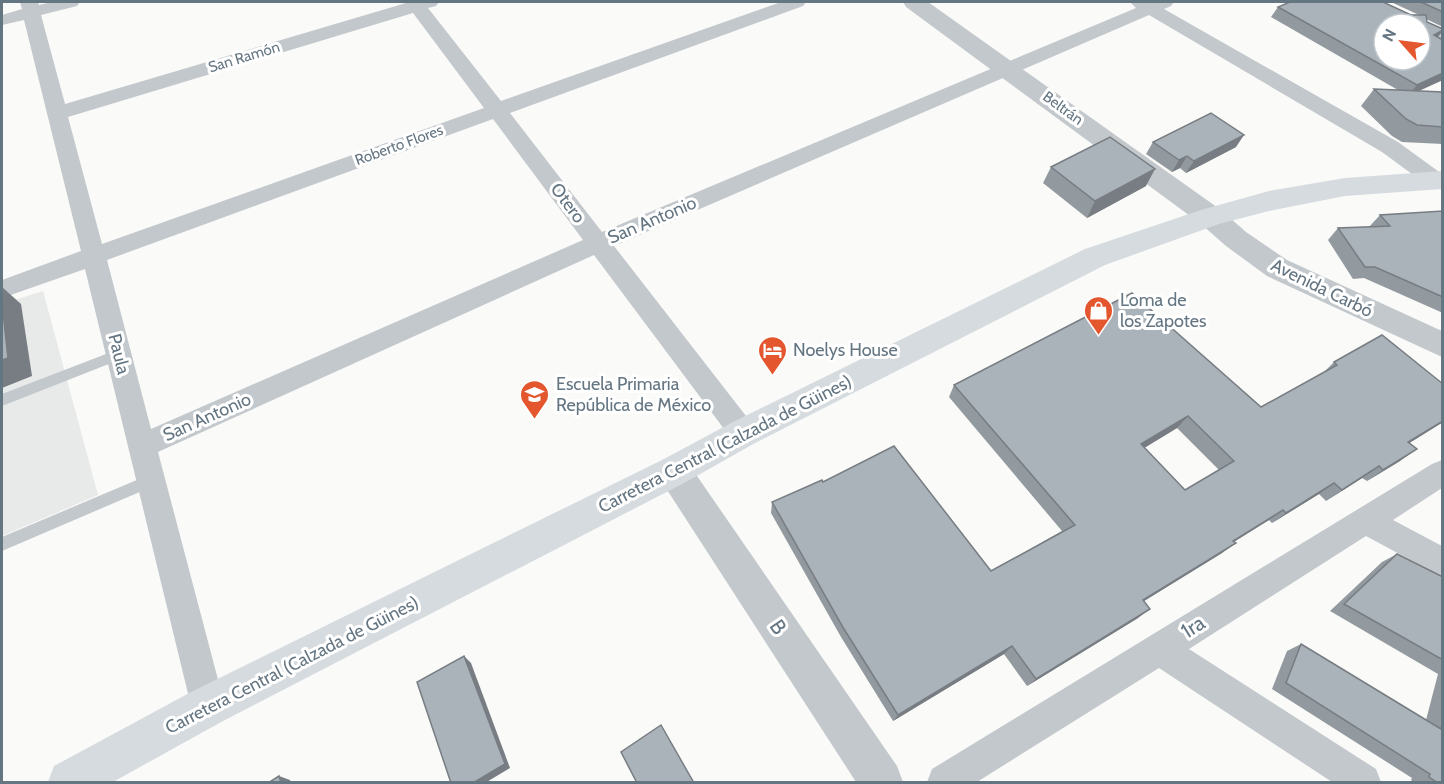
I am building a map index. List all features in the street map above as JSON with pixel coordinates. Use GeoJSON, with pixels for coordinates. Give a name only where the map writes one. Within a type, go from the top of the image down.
{"type":"FeatureCollection","features":[{"type":"Feature","properties":{"kind":"main road","name":"Carretera Central (Calzada de Güines)"},"geometry":{"type":"LineString","coordinates":[[70,783],[208,706],[674,471],[743,433],[1095,257],[1211,217],[1269,201],[1345,187],[1439,180]]}},
{"type":"Feature","properties":{"kind":"street"},"geometry":{"type":"LineString","coordinates":[[2,20],[31,7],[71,2]]}},
{"type":"Feature","properties":{"kind":"street","name":"Roberto Flores"},"geometry":{"type":"LineString","coordinates":[[2,289],[797,2]]}},
{"type":"Feature","properties":{"kind":"street","name":"Beltrán"},"geometry":{"type":"LineString","coordinates":[[914,2],[1010,69],[1211,217]]}},
{"type":"Feature","properties":{"kind":"street","name":"Otero"},"geometry":{"type":"LineString","coordinates":[[421,3],[496,109],[743,433]]}},
{"type":"Feature","properties":{"kind":"street","name":"San Ramón"},"geometry":{"type":"LineString","coordinates":[[58,113],[421,3]]}},
{"type":"Feature","properties":{"kind":"street"},"geometry":{"type":"LineString","coordinates":[[1152,4],[1390,147],[1439,180]]}},
{"type":"Feature","properties":{"kind":"street","name":"San Antonio"},"geometry":{"type":"LineString","coordinates":[[142,446],[598,243],[1010,69],[1152,4]]}},
{"type":"Feature","properties":{"kind":"street","name":"Paula"},"geometry":{"type":"LineString","coordinates":[[31,7],[208,706]]}},
{"type":"Feature","properties":{"kind":"street","name":"Avenida Carbó"},"geometry":{"type":"LineString","coordinates":[[1211,217],[1236,239],[1276,268],[1443,345]]}},
{"type":"Feature","properties":{"kind":"street","name":"B"},"geometry":{"type":"LineString","coordinates":[[674,471],[881,783]]}},
{"type":"Feature","properties":{"kind":"street","name":"1ra"},"geometry":{"type":"LineString","coordinates":[[945,783],[1158,648],[1443,473]]}},
{"type":"Feature","properties":{"kind":"street"},"geometry":{"type":"LineString","coordinates":[[1365,520],[1443,562]]}},
{"type":"Feature","properties":{"kind":"street"},"geometry":{"type":"LineString","coordinates":[[1158,648],[1363,783]]}},
{"type":"Feature","properties":{"kind":"lane"},"geometry":{"type":"LineString","coordinates":[[2,400],[119,354]]}},
{"type":"Feature","properties":{"kind":"lane"},"geometry":{"type":"LineString","coordinates":[[2,544],[151,480]]}},
{"type":"Feature","properties":{"kind":"shaded area"},"geometry":{"type":"Polygon","coordinates":[[[43,291],[98,495],[2,536],[2,304],[43,291]]]}},
{"type":"Feature","properties":{"kind":"building"},"geometry":{"type":"Polygon","coordinates":[[[1290,2],[1383,2],[1405,12],[1372,12],[1372,60],[1278,7],[1290,2]]]}},
{"type":"Feature","properties":{"kind":"building"},"geometry":{"type":"Polygon","coordinates":[[[1421,2],[1443,2],[1443,12],[1421,2]]]}},
{"type":"Feature","properties":{"kind":"building"},"geometry":{"type":"Polygon","coordinates":[[[1432,24],[1443,29],[1434,35],[1443,40],[1443,73],[1417,85],[1394,72],[1432,72],[1432,24]]]}},
{"type":"Feature","properties":{"kind":"building"},"geometry":{"type":"Polygon","coordinates":[[[1374,89],[1443,92],[1443,127],[1417,125],[1406,119],[1374,89]]]}},
{"type":"Feature","properties":{"kind":"building"},"geometry":{"type":"Polygon","coordinates":[[[1211,113],[1244,135],[1194,161],[1187,156],[1179,160],[1153,142],[1211,113]]]}},
{"type":"Feature","properties":{"kind":"building"},"geometry":{"type":"Polygon","coordinates":[[[1110,137],[1155,169],[1095,201],[1051,167],[1110,137]]]}},
{"type":"Feature","properties":{"kind":"building"},"geometry":{"type":"Polygon","coordinates":[[[1443,211],[1443,297],[1375,267],[1365,267],[1338,228],[1390,226],[1380,215],[1443,211]]]}},
{"type":"Feature","properties":{"kind":"building"},"geometry":{"type":"Polygon","coordinates":[[[1132,293],[1261,407],[1337,365],[1334,362],[1382,335],[1443,384],[1443,421],[1408,442],[1417,449],[1383,470],[1379,466],[1342,490],[1334,483],[1286,513],[1283,510],[1233,541],[1236,543],[1143,600],[1150,609],[1036,679],[1012,646],[898,715],[844,629],[772,502],[822,480],[823,482],[894,446],[991,571],[1075,525],[954,385],[1132,293]],[[1188,416],[1141,444],[1185,490],[1234,461],[1188,416]]]}},
{"type":"Feature","properties":{"kind":"building"},"geometry":{"type":"Polygon","coordinates":[[[2,303],[8,358],[2,360],[2,303]]]}},
{"type":"Feature","properties":{"kind":"building"},"geometry":{"type":"Polygon","coordinates":[[[1397,554],[1443,577],[1443,660],[1344,604],[1397,554]]]}},
{"type":"Feature","properties":{"kind":"building"},"geometry":{"type":"Polygon","coordinates":[[[1301,644],[1441,729],[1443,722],[1443,783],[1438,783],[1429,777],[1430,774],[1286,683],[1301,644]]]}},
{"type":"Feature","properties":{"kind":"building"},"geometry":{"type":"Polygon","coordinates":[[[464,656],[505,764],[473,783],[451,783],[417,682],[464,656]]]}},
{"type":"Feature","properties":{"kind":"building"},"geometry":{"type":"Polygon","coordinates":[[[661,725],[694,783],[637,783],[621,752],[661,725]]]}},
{"type":"Feature","properties":{"kind":"building"},"geometry":{"type":"Polygon","coordinates":[[[279,776],[281,783],[268,783],[279,776]]]}},
{"type":"Feature","properties":{"kind":"place","name":"Loma de los Zapotes"},"geometry":{"type":"Point","coordinates":[1099,336]}},
{"type":"Feature","properties":{"kind":"place","name":"Noelys House"},"geometry":{"type":"Point","coordinates":[772,376]}},
{"type":"Feature","properties":{"kind":"place","name":"Escuela Primaria República de México"},"geometry":{"type":"Point","coordinates":[535,420]}}]}
